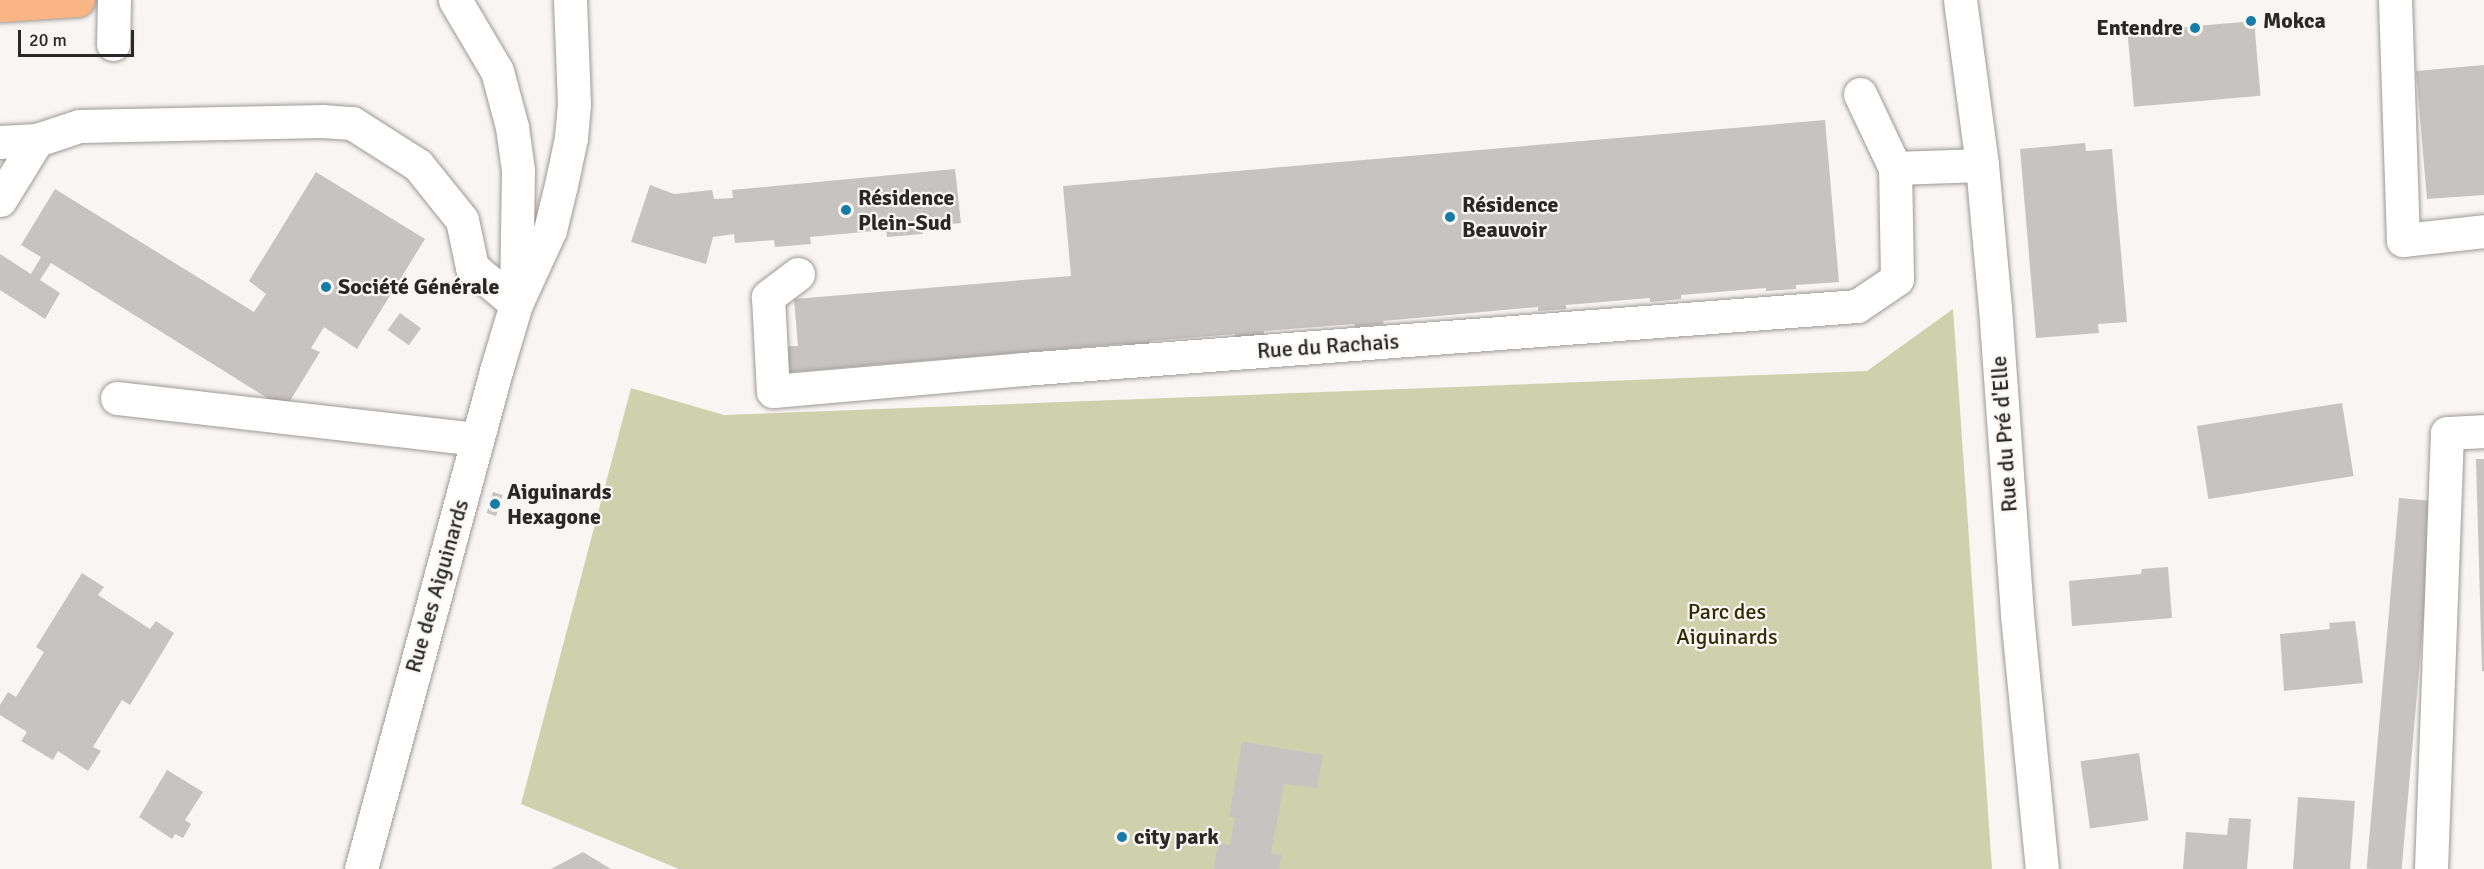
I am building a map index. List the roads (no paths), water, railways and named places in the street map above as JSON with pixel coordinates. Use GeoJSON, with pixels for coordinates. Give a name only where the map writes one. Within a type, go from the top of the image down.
{"type":"FeatureCollection","features":[{"type":"Feature","properties":{"kind":"main road"},"geometry":{"type":"LineString","coordinates":[[0,5],[78,0]]}},
{"type":"Feature","properties":{"kind":"street"},"geometry":{"type":"LineString","coordinates":[[113,44],[114,0]]}},
{"type":"Feature","properties":{"kind":"street","name":"Rue des Aiguinards"},"geometry":{"type":"LineString","coordinates":[[455,0],[497,71],[512,127],[518,170],[516,304]]}},
{"type":"Feature","properties":{"kind":"street","name":"Rue des Aiguinards"},"geometry":{"type":"LineString","coordinates":[[361,869],[477,439],[516,304],[550,230],[571,138],[574,71],[571,52],[570,0]]}},
{"type":"Feature","properties":{"kind":"street","name":"Rue du Pré d'Elle"},"geometry":{"type":"LineString","coordinates":[[1960,0],[1982,165],[2003,404],[2017,615],[2042,869]]}},
{"type":"Feature","properties":{"kind":"street"},"geometry":{"type":"LineString","coordinates":[[2395,0],[2403,240],[2484,231]]}},
{"type":"Feature","properties":{"kind":"street","name":"Rue du Rachais"},"geometry":{"type":"LineString","coordinates":[[798,274],[768,297],[773,391],[1023,369],[1857,306],[1897,279],[1895,168],[1860,94]]}},
{"type":"Feature","properties":{"kind":"street"},"geometry":{"type":"LineString","coordinates":[[0,142],[37,140],[79,126],[322,121],[352,123],[418,165],[462,220],[472,267],[516,304]]}},
{"type":"Feature","properties":{"kind":"street"},"geometry":{"type":"LineString","coordinates":[[0,200],[37,140]]}},
{"type":"Feature","properties":{"kind":"street"},"geometry":{"type":"LineString","coordinates":[[1895,168],[1982,165]]}},
{"type":"Feature","properties":{"kind":"street"},"geometry":{"type":"LineString","coordinates":[[117,398],[477,439]]}},
{"type":"Feature","properties":{"kind":"street"},"geometry":{"type":"LineString","coordinates":[[2431,869],[2447,433],[2484,431]]}},
{"type":"Feature","properties":{"kind":"place","name":"Mokca"},"geometry":{"type":"Point","coordinates":[2251,21]}},
{"type":"Feature","properties":{"kind":"place","name":"Entendre"},"geometry":{"type":"Point","coordinates":[2195,28]}},
{"type":"Feature","properties":{"kind":"place","name":"Résidence Plein-Sud"},"geometry":{"type":"Point","coordinates":[846,210]}},
{"type":"Feature","properties":{"kind":"place","name":"Résidence Beauvoir"},"geometry":{"type":"Point","coordinates":[1450,217]}},
{"type":"Feature","properties":{"kind":"place","name":"Société Générale"},"geometry":{"type":"Point","coordinates":[326,287]}},
{"type":"Feature","properties":{"kind":"place","name":"Aiguinards Hexagone"},"geometry":{"type":"Point","coordinates":[495,504]}},
{"type":"Feature","properties":{"kind":"place","name":"city park"},"geometry":{"type":"Point","coordinates":[1122,837]}},
{"type":"Feature","properties":{"kind":"park label","name":"Parc des Aiguinards"},"geometry":{"type":"Point","coordinates":[1727,624]}}]}
